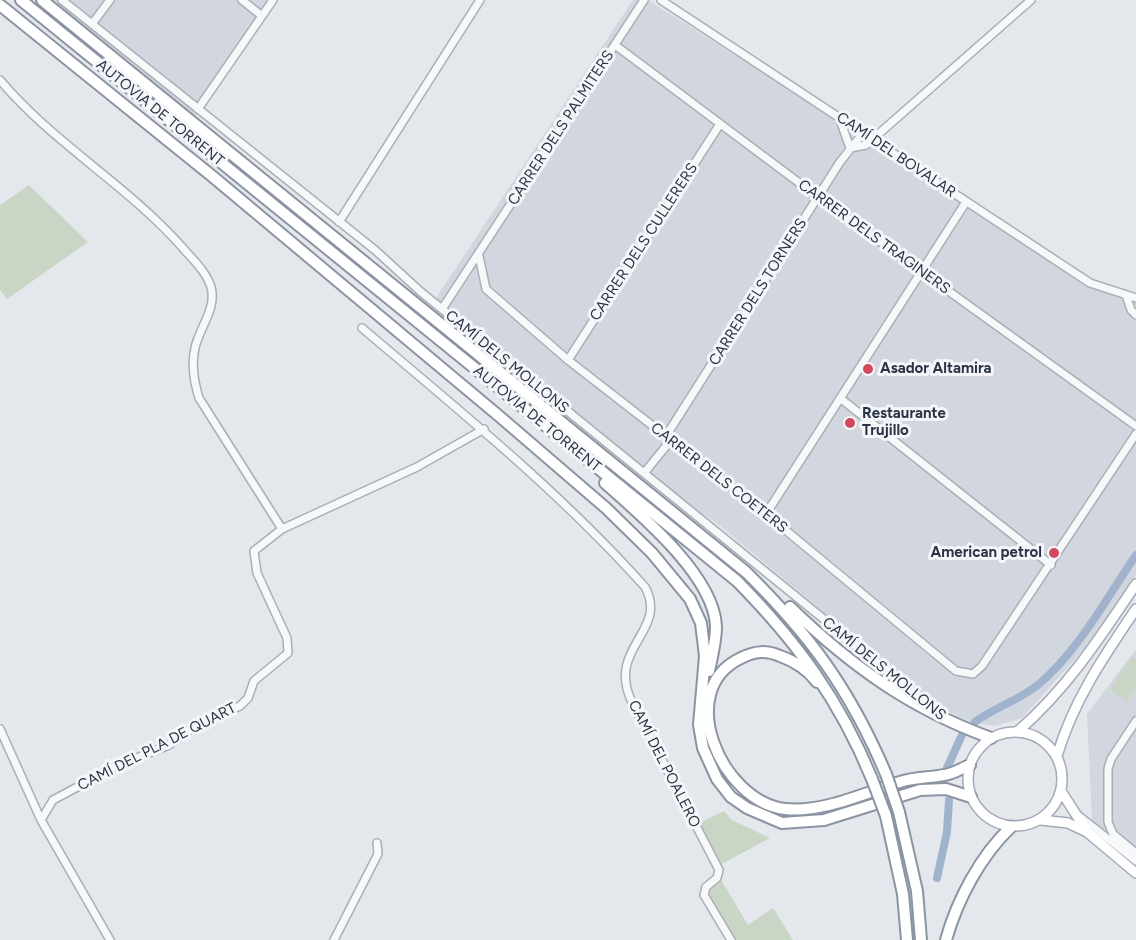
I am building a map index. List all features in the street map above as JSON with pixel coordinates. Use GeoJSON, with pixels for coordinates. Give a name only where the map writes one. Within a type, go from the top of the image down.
{"type":"FeatureCollection","features":[{"type":"Feature","properties":{"kind":"highway","name":"AUTOVIA DE TORRENT"},"geometry":{"type":"LineString","coordinates":[[21,0],[737,581],[777,622],[831,694],[856,740],[884,817],[903,894],[907,940]]}},
{"type":"Feature","properties":{"kind":"highway","name":"AUTOVIA DE TORRENT"},"geometry":{"type":"LineString","coordinates":[[42,0],[680,516],[746,572],[788,613],[822,655],[868,733],[886,774],[899,812],[917,891],[921,940]]}},
{"type":"Feature","properties":{"kind":"highway"},"geometry":{"type":"LineString","coordinates":[[0,5],[212,176],[500,416],[606,508],[652,553],[690,599],[701,623],[705,656],[699,725],[707,761],[731,797],[747,808],[782,823],[824,820],[920,790],[946,789],[971,797]]}},
{"type":"Feature","properties":{"kind":"highway"},"geometry":{"type":"LineString","coordinates":[[512,398],[531,420],[641,515],[691,570],[708,597],[716,624],[699,725]]}},
{"type":"Feature","properties":{"kind":"highway"},"geometry":{"type":"LineString","coordinates":[[680,516],[699,527],[749,568],[828,644],[896,694],[952,724],[991,738]]}},
{"type":"Feature","properties":{"kind":"highway"},"geometry":{"type":"LineString","coordinates":[[870,780],[826,696],[813,677],[793,660],[771,652],[753,652],[733,662],[719,676],[711,696],[709,720],[718,755],[727,772],[745,791],[764,804],[786,809],[819,807],[914,777],[947,775],[970,765]]}},
{"type":"Feature","properties":{"kind":"highway"},"geometry":{"type":"LineString","coordinates":[[884,817],[898,896],[902,940]]}},
{"type":"Feature","properties":{"kind":"highway"},"geometry":{"type":"LineString","coordinates":[[946,940],[971,883],[995,842],[1011,827]]}},
{"type":"Feature","properties":{"kind":"main road"},"geometry":{"type":"LineString","coordinates":[[1136,584],[1071,677],[1037,714],[1017,732],[991,738],[978,749],[970,765],[967,781],[971,797],[980,812],[994,822],[1011,827],[1041,820],[1068,823],[1087,832],[1136,873]]}},
{"type":"Feature","properties":{"kind":"main road"},"geometry":{"type":"LineString","coordinates":[[1057,756],[1065,727],[1092,674],[1136,609]]}},
{"type":"Feature","properties":{"kind":"main road"},"geometry":{"type":"LineString","coordinates":[[1017,732],[1040,739],[1057,756],[1062,773],[1061,791],[1054,807],[1041,820]]}},
{"type":"Feature","properties":{"kind":"main road"},"geometry":{"type":"LineString","coordinates":[[1061,791],[1087,832]]}},
{"type":"Feature","properties":{"kind":"street","name":"CAMÍ DELS MOLLONS"},"geometry":{"type":"LineString","coordinates":[[62,0],[339,222],[442,309],[952,724]]}},
{"type":"Feature","properties":{"kind":"street"},"geometry":{"type":"LineString","coordinates":[[92,24],[110,0]]}},
{"type":"Feature","properties":{"kind":"street"},"geometry":{"type":"LineString","coordinates":[[242,0],[262,16]]}},
{"type":"Feature","properties":{"kind":"street"},"geometry":{"type":"LineString","coordinates":[[198,109],[273,0]]}},
{"type":"Feature","properties":{"kind":"street"},"geometry":{"type":"LineString","coordinates":[[339,222],[480,0]]}},
{"type":"Feature","properties":{"kind":"street","name":"CARRER DELS PALMITERS"},"geometry":{"type":"LineString","coordinates":[[442,309],[479,256],[644,0]]}},
{"type":"Feature","properties":{"kind":"street","name":"CAMÍ DEL BOVALAR"},"geometry":{"type":"LineString","coordinates":[[661,0],[1090,282],[1136,298]]}},
{"type":"Feature","properties":{"kind":"street"},"geometry":{"type":"LineString","coordinates":[[839,117],[850,148],[866,145],[1031,0]]}},
{"type":"Feature","properties":{"kind":"street","name":"CARRER DELS TRAGINERS"},"geometry":{"type":"LineString","coordinates":[[615,45],[818,197],[1136,426]]}},
{"type":"Feature","properties":{"kind":"street"},"geometry":{"type":"LineString","coordinates":[[0,80],[41,123],[149,211],[201,268],[211,287],[213,301],[195,347],[194,383],[199,398],[282,530]]}},
{"type":"Feature","properties":{"kind":"street","name":"CARRER DELS CULLERERS"},"geometry":{"type":"LineString","coordinates":[[568,360],[720,124]]}},
{"type":"Feature","properties":{"kind":"street","name":"CARRER DELS TORNERS"},"geometry":{"type":"LineString","coordinates":[[645,472],[669,438],[818,197],[850,148],[863,133]]}},
{"type":"Feature","properties":{"kind":"street"},"geometry":{"type":"LineString","coordinates":[[766,514],[966,202]]}},
{"type":"Feature","properties":{"kind":"street","name":"CARRER DELS COETERS"},"geometry":{"type":"LineString","coordinates":[[479,256],[486,289],[568,360],[766,514],[956,671],[973,674],[982,666],[1051,565]]}},
{"type":"Feature","properties":{"kind":"street"},"geometry":{"type":"LineString","coordinates":[[1126,296],[1131,310],[1136,315]]}},
{"type":"Feature","properties":{"kind":"street"},"geometry":{"type":"LineString","coordinates":[[362,328],[484,429]]}},
{"type":"Feature","properties":{"kind":"street"},"geometry":{"type":"LineString","coordinates":[[840,398],[1051,565],[1136,434]]}},
{"type":"Feature","properties":{"kind":"street","name":"CAMÍ DEL PLA DE QUART"},"geometry":{"type":"LineString","coordinates":[[41,820],[53,800],[117,766],[169,745],[195,726],[240,706],[248,698],[254,681],[288,653],[287,638],[257,573],[254,551],[282,530],[417,467],[484,429]]}},
{"type":"Feature","properties":{"kind":"street","name":"CAMÍ DEL POALERO"},"geometry":{"type":"LineString","coordinates":[[484,429],[586,525],[647,592],[651,608],[649,621],[626,659],[626,685],[719,870],[717,878],[706,887],[704,895],[731,940]]}},
{"type":"Feature","properties":{"kind":"street"},"geometry":{"type":"LineString","coordinates":[[1136,721],[1111,759],[1108,769],[1108,822],[1113,834],[1136,854]]}},
{"type":"Feature","properties":{"kind":"street"},"geometry":{"type":"LineString","coordinates":[[0,729],[41,820],[110,940]]}},
{"type":"Feature","properties":{"kind":"street"},"geometry":{"type":"LineString","coordinates":[[1074,811],[1136,861]]}},
{"type":"Feature","properties":{"kind":"street"},"geometry":{"type":"LineString","coordinates":[[334,940],[378,854],[377,843]]}},
{"type":"Feature","properties":{"kind":"shaded area"},"geometry":{"type":"Polygon","coordinates":[[[52,0],[277,0],[201,103],[195,118],[52,0]]]}},
{"type":"Feature","properties":{"kind":"shaded area"},"geometry":{"type":"Polygon","coordinates":[[[633,0],[648,0],[853,130],[950,196],[1089,280],[1136,299],[1136,575],[1095,637],[1022,718],[995,726],[970,722],[933,704],[718,524],[675,496],[434,301],[633,0]]]}},
{"type":"Feature","properties":{"kind":"shaded area"},"geometry":{"type":"Polygon","coordinates":[[[1136,649],[1136,858],[1092,820],[1087,714],[1136,649]]]}},
{"type":"Feature","properties":{"kind":"green space"},"geometry":{"type":"Polygon","coordinates":[[[29,185],[88,242],[7,299],[0,290],[0,205],[29,185]]]}},
{"type":"Feature","properties":{"kind":"green space"},"geometry":{"type":"Polygon","coordinates":[[[1132,657],[1136,660],[1136,688],[1127,701],[1110,690],[1132,657]]]}},
{"type":"Feature","properties":{"kind":"green space"},"geometry":{"type":"Polygon","coordinates":[[[724,811],[732,820],[770,838],[720,865],[697,824],[724,811]]]}},
{"type":"Feature","properties":{"kind":"green space"},"geometry":{"type":"Polygon","coordinates":[[[721,880],[748,925],[773,908],[793,940],[732,940],[708,897],[711,889],[721,880]]]}},
{"type":"Feature","properties":{"kind":"waterway"},"geometry":{"type":"LineString","coordinates":[[975,722],[1032,690],[1067,656],[1136,555]]}},
{"type":"Feature","properties":{"kind":"waterway"},"geometry":{"type":"LineString","coordinates":[[947,768],[962,735]]}},
{"type":"Feature","properties":{"kind":"waterway"},"geometry":{"type":"LineString","coordinates":[[937,878],[947,832],[949,800]]}},
{"type":"Feature","properties":{"kind":"place","name":"Asador Altamira"},"geometry":{"type":"Point","coordinates":[868,369]}},
{"type":"Feature","properties":{"kind":"place","name":"Restaurante Trujillo"},"geometry":{"type":"Point","coordinates":[850,423]}},
{"type":"Feature","properties":{"kind":"place","name":"American petrol"},"geometry":{"type":"Point","coordinates":[1054,553]}}]}
